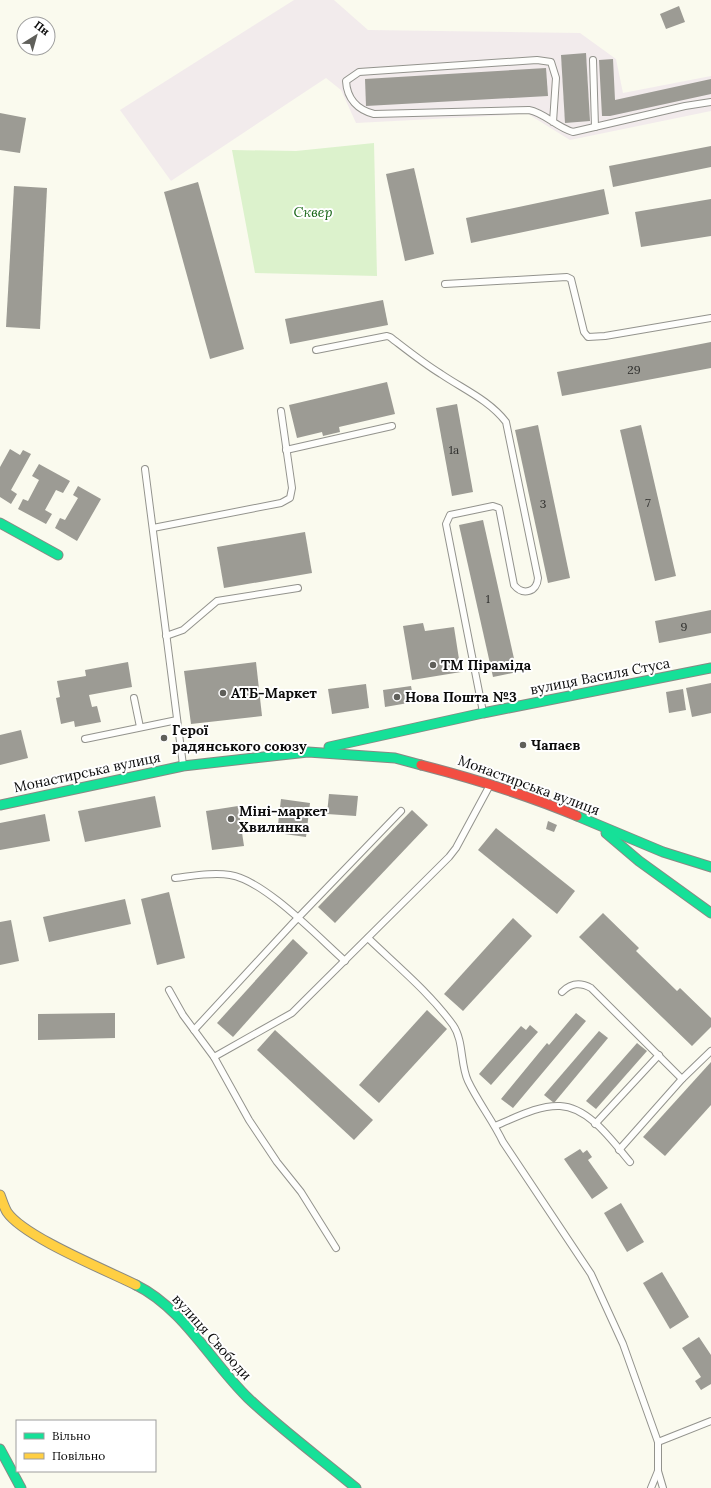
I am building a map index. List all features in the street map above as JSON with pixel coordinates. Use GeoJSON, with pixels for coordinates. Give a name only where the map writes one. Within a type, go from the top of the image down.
{"type":"FeatureCollection","features":[{"type":"Feature","properties":{"kind":"street"},"geometry":{"type":"LineString","coordinates":[[0,523],[58,555]]}},
{"type":"Feature","properties":{"kind":"street","name":"вулиця Василя Стуса"},"geometry":{"type":"LineString","coordinates":[[308,752],[483,713],[711,668]]}},
{"type":"Feature","properties":{"kind":"street","name":"Монастирська вулиця"},"geometry":{"type":"LineString","coordinates":[[0,805],[183,766],[308,752],[395,758],[491,783],[592,821],[662,852],[711,867]]}},
{"type":"Feature","properties":{"kind":"street"},"geometry":{"type":"LineString","coordinates":[[592,821],[639,861],[711,912]]}},
{"type":"Feature","properties":{"kind":"street","name":"вулиця Свободи"},"geometry":{"type":"LineString","coordinates":[[0,1195],[7,1212],[22,1226],[47,1241],[150,1292],[169,1307],[225,1374],[249,1399],[356,1488]]}},
{"type":"Feature","properties":{"kind":"street"},"geometry":{"type":"LineString","coordinates":[[0,1449],[21,1488]]}},
{"type":"Feature","properties":{"kind":"lane"},"geometry":{"type":"LineString","coordinates":[[553,122],[556,78],[551,62],[536,60],[359,72],[346,81],[349,96],[364,111],[374,114],[529,110],[538,111],[562,129],[572,132],[685,106],[711,102]]}},
{"type":"Feature","properties":{"kind":"lane"},"geometry":{"type":"LineString","coordinates":[[593,60],[595,127]]}},
{"type":"Feature","properties":{"kind":"lane"},"geometry":{"type":"LineString","coordinates":[[445,284],[567,277],[571,279],[584,332],[588,337],[605,336],[711,318]]}},
{"type":"Feature","properties":{"kind":"lane"},"geometry":{"type":"LineString","coordinates":[[316,350],[387,336],[390,337],[441,375],[468,389],[501,416],[506,422],[538,578],[535,588],[526,592],[519,590],[514,585],[498,508],[493,506],[450,515],[446,524],[483,713]]}},
{"type":"Feature","properties":{"kind":"lane"},"geometry":{"type":"LineString","coordinates":[[153,528],[286,502],[292,493],[281,411]]}},
{"type":"Feature","properties":{"kind":"lane"},"geometry":{"type":"LineString","coordinates":[[286,450],[392,426]]}},
{"type":"Feature","properties":{"kind":"lane"},"geometry":{"type":"LineString","coordinates":[[145,469],[183,766]]}},
{"type":"Feature","properties":{"kind":"lane"},"geometry":{"type":"LineString","coordinates":[[166,636],[184,630],[217,601],[298,588]]}},
{"type":"Feature","properties":{"kind":"lane"},"geometry":{"type":"LineString","coordinates":[[134,698],[140,727]]}},
{"type":"Feature","properties":{"kind":"lane"},"geometry":{"type":"LineString","coordinates":[[85,739],[177,720]]}},
{"type":"Feature","properties":{"kind":"lane"},"geometry":{"type":"LineString","coordinates":[[214,1057],[292,1012],[345,961],[449,857],[456,848],[491,783]]}},
{"type":"Feature","properties":{"kind":"lane"},"geometry":{"type":"LineString","coordinates":[[194,1030],[297,918],[401,811]]}},
{"type":"Feature","properties":{"kind":"lane"},"geometry":{"type":"LineString","coordinates":[[175,878],[219,874],[231,875],[244,879],[258,886],[297,918],[345,961]]}},
{"type":"Feature","properties":{"kind":"lane"},"geometry":{"type":"LineString","coordinates":[[368,938],[426,993],[454,1026],[458,1037],[463,1068],[468,1081],[503,1142],[591,1274],[623,1344],[658,1442],[658,1470],[663,1488]]}},
{"type":"Feature","properties":{"kind":"lane"},"geometry":{"type":"LineString","coordinates":[[562,992],[567,987],[579,984],[591,988],[682,1079]]}},
{"type":"Feature","properties":{"kind":"lane"},"geometry":{"type":"LineString","coordinates":[[169,990],[194,1030],[214,1057],[249,1120],[277,1162],[301,1192],[336,1248]]}},
{"type":"Feature","properties":{"kind":"lane"},"geometry":{"type":"LineString","coordinates":[[619,1150],[682,1079],[711,1050]]}},
{"type":"Feature","properties":{"kind":"lane"},"geometry":{"type":"LineString","coordinates":[[595,1124],[659,1056]]}},
{"type":"Feature","properties":{"kind":"lane"},"geometry":{"type":"LineString","coordinates":[[495,1126],[530,1112],[559,1106],[577,1111],[595,1124],[630,1162]]}},
{"type":"Feature","properties":{"kind":"lane"},"geometry":{"type":"LineString","coordinates":[[658,1442],[711,1421]]}},
{"type":"Feature","properties":{"kind":"lane"},"geometry":{"type":"LineString","coordinates":[[651,1488],[658,1470]]}},
{"type":"Feature","properties":{"kind":"shaded area"},"geometry":{"type":"Polygon","coordinates":[[[294,0],[334,0],[368,30],[580,33],[616,59],[623,93],[711,76],[711,111],[570,140],[528,114],[356,123],[341,90],[326,78],[171,181],[120,110],[294,0]]]}},
{"type":"Feature","properties":{"kind":"green space","name":"Сквер"},"geometry":{"type":"Polygon","coordinates":[[[374,143],[377,276],[255,273],[232,150],[296,151],[374,143]]]}},
{"type":"Feature","properties":{"kind":"building"},"geometry":{"type":"Polygon","coordinates":[[[679,6],[685,22],[666,29],[660,14],[679,6]]]}},
{"type":"Feature","properties":{"kind":"building"},"geometry":{"type":"Polygon","coordinates":[[[586,53],[590,121],[565,123],[561,55],[586,53]]]}},
{"type":"Feature","properties":{"kind":"building"},"geometry":{"type":"Polygon","coordinates":[[[613,59],[615,100],[711,79],[711,94],[610,116],[602,116],[599,60],[613,59]]]}},
{"type":"Feature","properties":{"kind":"building"},"geometry":{"type":"Polygon","coordinates":[[[546,68],[548,96],[366,106],[365,79],[546,68]]]}},
{"type":"Feature","properties":{"kind":"building"},"geometry":{"type":"Polygon","coordinates":[[[0,113],[26,118],[20,153],[0,150],[0,113]]]}},
{"type":"Feature","properties":{"kind":"building"},"geometry":{"type":"Polygon","coordinates":[[[711,146],[711,167],[613,187],[609,166],[711,146]]]}},
{"type":"Feature","properties":{"kind":"building"},"geometry":{"type":"Polygon","coordinates":[[[414,168],[434,254],[405,261],[386,174],[414,168]]]}},
{"type":"Feature","properties":{"kind":"building"},"geometry":{"type":"Polygon","coordinates":[[[198,182],[244,349],[210,359],[164,192],[198,182]]]}},
{"type":"Feature","properties":{"kind":"building"},"geometry":{"type":"Polygon","coordinates":[[[14,186],[47,188],[40,329],[6,327],[14,186]]]}},
{"type":"Feature","properties":{"kind":"building"},"geometry":{"type":"Polygon","coordinates":[[[604,189],[609,214],[471,243],[466,218],[604,189]]]}},
{"type":"Feature","properties":{"kind":"building"},"geometry":{"type":"Polygon","coordinates":[[[711,199],[711,236],[641,247],[635,212],[711,199]]]}},
{"type":"Feature","properties":{"kind":"building"},"geometry":{"type":"Polygon","coordinates":[[[383,300],[388,325],[290,344],[285,319],[383,300]]]}},
{"type":"Feature","properties":{"kind":"building"},"geometry":{"type":"Polygon","coordinates":[[[711,342],[711,368],[562,396],[557,372],[711,342]]]}},
{"type":"Feature","properties":{"kind":"building"},"geometry":{"type":"Polygon","coordinates":[[[387,382],[395,414],[339,427],[340,432],[323,436],[322,432],[297,438],[289,405],[387,382]]]}},
{"type":"Feature","properties":{"kind":"building"},"geometry":{"type":"Polygon","coordinates":[[[457,404],[473,492],[452,496],[436,408],[457,404]]]}},
{"type":"Feature","properties":{"kind":"building"},"geometry":{"type":"Polygon","coordinates":[[[538,425],[570,578],[548,583],[515,430],[538,425]]]}},
{"type":"Feature","properties":{"kind":"building"},"geometry":{"type":"Polygon","coordinates":[[[641,425],[676,576],[655,581],[620,430],[641,425]]]}},
{"type":"Feature","properties":{"kind":"building"},"geometry":{"type":"Polygon","coordinates":[[[10,449],[20,455],[23,450],[31,454],[11,490],[17,494],[11,504],[0,497],[0,467],[10,449]]]}},
{"type":"Feature","properties":{"kind":"building"},"geometry":{"type":"Polygon","coordinates":[[[39,464],[70,481],[63,493],[56,490],[45,510],[52,514],[46,524],[18,509],[23,499],[28,501],[39,480],[32,476],[39,464]]]}},
{"type":"Feature","properties":{"kind":"building"},"geometry":{"type":"Polygon","coordinates":[[[78,486],[101,499],[77,541],[55,528],[60,518],[65,520],[78,498],[73,495],[78,486]]]}},
{"type":"Feature","properties":{"kind":"building"},"geometry":{"type":"Polygon","coordinates":[[[483,520],[517,672],[493,677],[459,525],[483,520]]]}},
{"type":"Feature","properties":{"kind":"building"},"geometry":{"type":"Polygon","coordinates":[[[305,532],[312,573],[224,588],[217,547],[305,532]]]}},
{"type":"Feature","properties":{"kind":"building"},"geometry":{"type":"Polygon","coordinates":[[[711,610],[711,633],[659,643],[655,621],[711,610]]]}},
{"type":"Feature","properties":{"kind":"building"},"geometry":{"type":"Polygon","coordinates":[[[423,623],[425,631],[454,627],[461,672],[412,680],[403,626],[423,623]]]}},
{"type":"Feature","properties":{"kind":"building"},"geometry":{"type":"Polygon","coordinates":[[[128,662],[132,687],[89,695],[92,707],[97,706],[101,722],[75,727],[74,721],[61,724],[56,698],[60,697],[57,681],[86,676],[85,670],[128,662]]]}},
{"type":"Feature","properties":{"kind":"building","name":"АТБ-Маркет"},"geometry":{"type":"Polygon","coordinates":[[[256,662],[262,716],[191,724],[184,671],[256,662]]]}},
{"type":"Feature","properties":{"kind":"building"},"geometry":{"type":"Polygon","coordinates":[[[711,683],[711,713],[692,717],[686,688],[711,683]]]}},
{"type":"Feature","properties":{"kind":"building"},"geometry":{"type":"Polygon","coordinates":[[[366,684],[369,708],[332,714],[328,689],[366,684]]]}},
{"type":"Feature","properties":{"kind":"building"},"geometry":{"type":"Polygon","coordinates":[[[411,686],[414,702],[385,707],[383,690],[411,686]]]}},
{"type":"Feature","properties":{"kind":"building"},"geometry":{"type":"Polygon","coordinates":[[[683,689],[686,710],[669,713],[666,692],[683,689]]]}},
{"type":"Feature","properties":{"kind":"building"},"geometry":{"type":"Polygon","coordinates":[[[21,730],[28,758],[0,765],[0,735],[21,730]]]}},
{"type":"Feature","properties":{"kind":"building"},"geometry":{"type":"Polygon","coordinates":[[[329,794],[358,796],[356,816],[327,814],[329,794]]]}},
{"type":"Feature","properties":{"kind":"building"},"geometry":{"type":"Polygon","coordinates":[[[155,796],[161,827],[85,842],[78,811],[155,796]]]}},
{"type":"Feature","properties":{"kind":"building"},"geometry":{"type":"Polygon","coordinates":[[[281,799],[310,803],[306,837],[277,833],[281,799]]]}},
{"type":"Feature","properties":{"kind":"building"},"geometry":{"type":"Polygon","coordinates":[[[238,806],[244,846],[212,850],[206,811],[238,806]]]}},
{"type":"Feature","properties":{"kind":"building"},"geometry":{"type":"Polygon","coordinates":[[[412,810],[428,825],[335,923],[318,907],[412,810]]]}},
{"type":"Feature","properties":{"kind":"building"},"geometry":{"type":"Polygon","coordinates":[[[45,814],[50,841],[0,850],[0,823],[45,814]]]}},
{"type":"Feature","properties":{"kind":"building"},"geometry":{"type":"Polygon","coordinates":[[[548,821],[557,825],[554,832],[546,829],[548,821]]]}},
{"type":"Feature","properties":{"kind":"building"},"geometry":{"type":"Polygon","coordinates":[[[496,828],[575,891],[557,914],[478,850],[496,828]]]}},
{"type":"Feature","properties":{"kind":"building"},"geometry":{"type":"Polygon","coordinates":[[[169,892],[185,958],[157,965],[141,899],[169,892]]]}},
{"type":"Feature","properties":{"kind":"building"},"geometry":{"type":"Polygon","coordinates":[[[125,899],[131,924],[49,942],[43,917],[125,899]]]}},
{"type":"Feature","properties":{"kind":"building"},"geometry":{"type":"Polygon","coordinates":[[[603,913],[639,948],[636,951],[677,991],[680,988],[711,1018],[711,1027],[692,1046],[579,937],[603,913]]]}},
{"type":"Feature","properties":{"kind":"building"},"geometry":{"type":"Polygon","coordinates":[[[513,918],[532,936],[463,1011],[444,994],[513,918]]]}},
{"type":"Feature","properties":{"kind":"building"},"geometry":{"type":"Polygon","coordinates":[[[11,920],[19,961],[0,965],[0,922],[11,920]]]}},
{"type":"Feature","properties":{"kind":"building"},"geometry":{"type":"Polygon","coordinates":[[[293,939],[308,953],[233,1037],[217,1023],[293,939]]]}},
{"type":"Feature","properties":{"kind":"building"},"geometry":{"type":"Polygon","coordinates":[[[427,1010],[447,1029],[379,1103],[359,1085],[427,1010]]]}},
{"type":"Feature","properties":{"kind":"building"},"geometry":{"type":"Polygon","coordinates":[[[115,1013],[115,1038],[38,1040],[38,1014],[115,1013]]]}},
{"type":"Feature","properties":{"kind":"building"},"geometry":{"type":"Polygon","coordinates":[[[576,1013],[586,1021],[513,1108],[501,1099],[547,1043],[549,1045],[576,1013]]]}},
{"type":"Feature","properties":{"kind":"building"},"geometry":{"type":"Polygon","coordinates":[[[530,1025],[538,1032],[491,1085],[479,1074],[521,1026],[526,1030],[530,1025]]]}},
{"type":"Feature","properties":{"kind":"building"},"geometry":{"type":"Polygon","coordinates":[[[275,1030],[373,1120],[354,1140],[257,1050],[275,1030]]]}},
{"type":"Feature","properties":{"kind":"building"},"geometry":{"type":"Polygon","coordinates":[[[599,1031],[608,1038],[554,1103],[544,1095],[599,1031]]]}},
{"type":"Feature","properties":{"kind":"building"},"geometry":{"type":"Polygon","coordinates":[[[637,1043],[647,1051],[596,1109],[586,1101],[637,1043]]]}},
{"type":"Feature","properties":{"kind":"building"},"geometry":{"type":"Polygon","coordinates":[[[711,1062],[711,1105],[665,1156],[643,1137],[711,1062]]]}},
{"type":"Feature","properties":{"kind":"building"},"geometry":{"type":"Polygon","coordinates":[[[580,1149],[583,1153],[587,1150],[592,1157],[588,1160],[608,1188],[592,1199],[564,1159],[580,1149]]]}},
{"type":"Feature","properties":{"kind":"building"},"geometry":{"type":"Polygon","coordinates":[[[621,1203],[644,1242],[627,1252],[604,1213],[621,1203]]]}},
{"type":"Feature","properties":{"kind":"building"},"geometry":{"type":"Polygon","coordinates":[[[662,1272],[689,1317],[670,1329],[643,1283],[662,1272]]]}},
{"type":"Feature","properties":{"kind":"building"},"geometry":{"type":"Polygon","coordinates":[[[699,1337],[711,1355],[711,1384],[701,1390],[695,1381],[701,1377],[682,1348],[699,1337]]]}},
{"type":"Feature","properties":{"kind":"traffic: fast"},"geometry":{"type":"LineString","coordinates":[[0,523],[58,555]]}},
{"type":"Feature","properties":{"kind":"traffic: fast"},"geometry":{"type":"LineString","coordinates":[[329,747],[483,713],[711,668]]}},
{"type":"Feature","properties":{"kind":"traffic: fast"},"geometry":{"type":"LineString","coordinates":[[0,805],[183,766],[308,752],[395,758],[421,765]]}},
{"type":"Feature","properties":{"kind":"traffic: fast"},"geometry":{"type":"LineString","coordinates":[[577,816],[663,852],[711,867]]}},
{"type":"Feature","properties":{"kind":"traffic: fast"},"geometry":{"type":"LineString","coordinates":[[606,833],[639,861],[711,913]]}},
{"type":"Feature","properties":{"kind":"traffic: fast"},"geometry":{"type":"LineString","coordinates":[[136,1285],[153,1295],[168,1307],[196,1337],[234,1384],[261,1410],[356,1488]]}},
{"type":"Feature","properties":{"kind":"traffic: fast"},"geometry":{"type":"LineString","coordinates":[[0,1449],[21,1488]]}},
{"type":"Feature","properties":{"kind":"traffic: slow"},"geometry":{"type":"LineString","coordinates":[[0,1195],[7,1212],[16,1222],[30,1232],[47,1242],[136,1285]]}},
{"type":"Feature","properties":{"kind":"traffic: jam"},"geometry":{"type":"LineString","coordinates":[[421,765],[500,788],[577,816]]}},
{"type":"Feature","properties":{"kind":"place","name":"ТМ Піраміда"},"geometry":{"type":"Point","coordinates":[433,665]}},
{"type":"Feature","properties":{"kind":"place","name":"АТБ-Маркет"},"geometry":{"type":"Point","coordinates":[223,693]}},
{"type":"Feature","properties":{"kind":"place","name":"Нова Пошта №3"},"geometry":{"type":"Point","coordinates":[397,697]}},
{"type":"Feature","properties":{"kind":"place","name":"Герої радянського союзу"},"geometry":{"type":"Point","coordinates":[164,738]}},
{"type":"Feature","properties":{"kind":"place","name":"Чапаєв"},"geometry":{"type":"Point","coordinates":[523,745]}},
{"type":"Feature","properties":{"kind":"place","name":"Міні-маркет Хвилинка"},"geometry":{"type":"Point","coordinates":[231,819]}}]}
